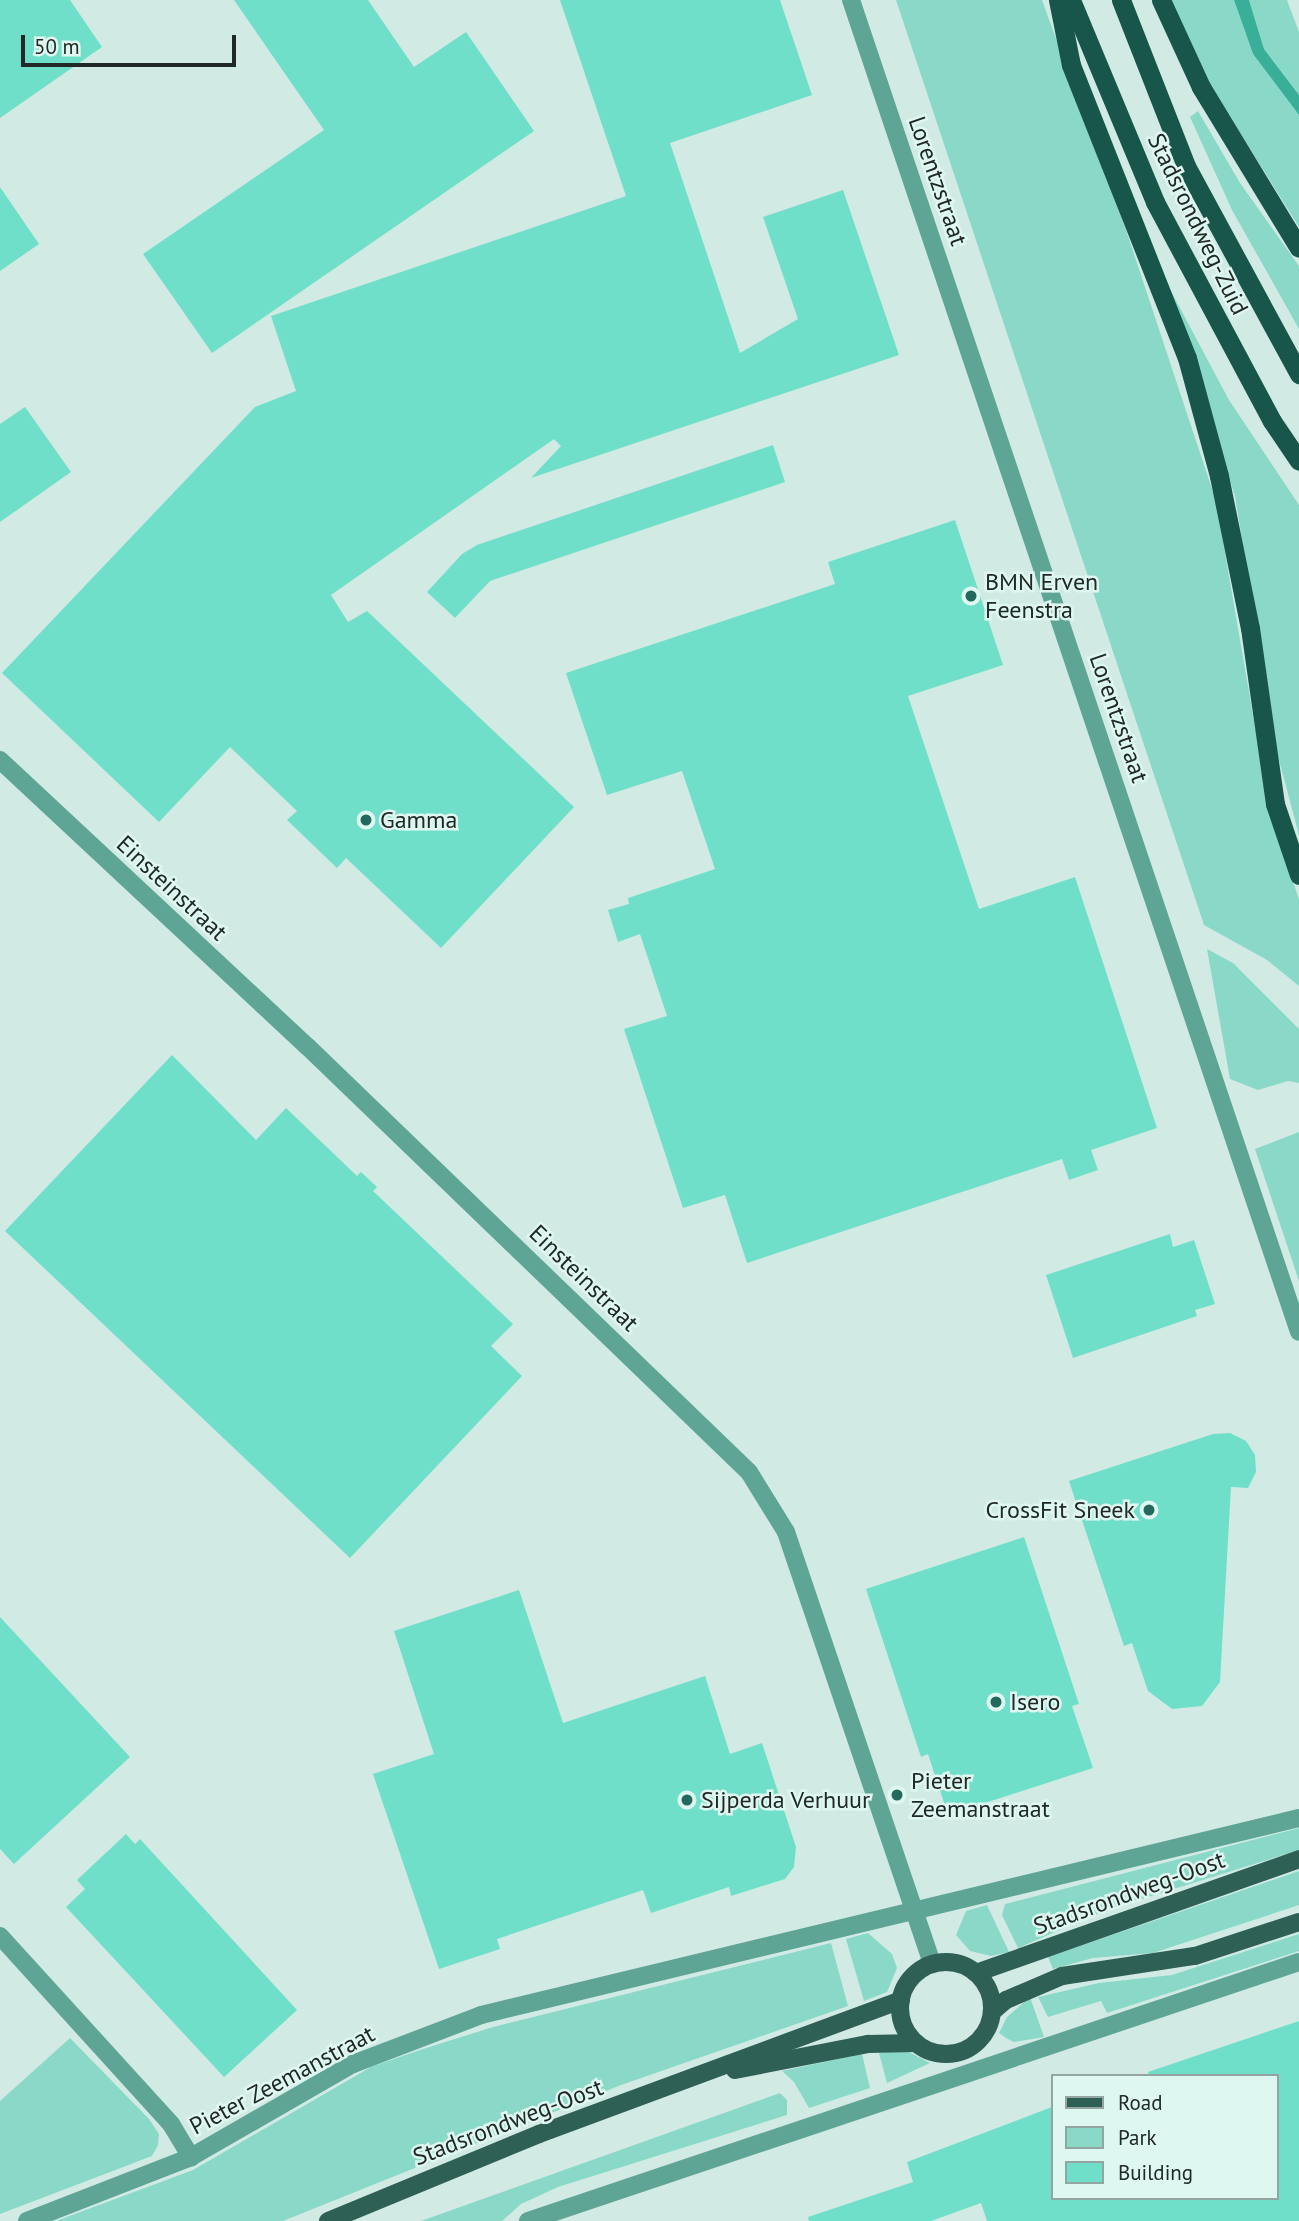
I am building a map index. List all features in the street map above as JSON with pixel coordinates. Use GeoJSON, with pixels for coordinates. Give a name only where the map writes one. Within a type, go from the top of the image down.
{"type":"FeatureCollection","features":[{"type":"Feature","properties":{"kind":"highway"},"geometry":{"type":"LineString","coordinates":[[1058,0],[1071,65],[1191,371],[1219,477],[1250,628],[1275,804],[1299,876]]}},
{"type":"Feature","properties":{"kind":"highway","name":"Stadsrondweg-Zuid"},"geometry":{"type":"LineString","coordinates":[[1071,0],[1155,202],[1272,421],[1299,461]]}},
{"type":"Feature","properties":{"kind":"highway","name":"Stadsrondweg-Zuid"},"geometry":{"type":"LineString","coordinates":[[1121,0],[1186,166],[1299,374]]}},
{"type":"Feature","properties":{"kind":"highway"},"geometry":{"type":"LineString","coordinates":[[1161,0],[1201,87],[1299,248]]}},
{"type":"Feature","properties":{"kind":"main road","name":"Stadsrondweg-Oost"},"geometry":{"type":"LineString","coordinates":[[976,1973],[1299,1859]]}},
{"type":"Feature","properties":{"kind":"main road"},"geometry":{"type":"LineString","coordinates":[[992,2012],[986,1986],[976,1973],[957,1963],[932,1964],[910,1979],[901,2000],[904,2026],[916,2043],[940,2054],[964,2051],[982,2036],[992,2012],[1006,2000],[1062,1976],[1195,1956],[1299,1922]]}},
{"type":"Feature","properties":{"kind":"main road","name":"Stadsrondweg-Oost"},"geometry":{"type":"LineString","coordinates":[[328,2221],[539,2134],[708,2075],[901,2000]]}},
{"type":"Feature","properties":{"kind":"main road","name":"Stadsrondweg-Oost"},"geometry":{"type":"LineString","coordinates":[[708,2075],[868,2044],[916,2043]]}},
{"type":"Feature","properties":{"kind":"street","name":"Lorentzstraat"},"geometry":{"type":"LineString","coordinates":[[851,0],[1299,1332]]}},
{"type":"Feature","properties":{"kind":"street","name":"Einsteinstraat"},"geometry":{"type":"LineString","coordinates":[[0,760],[318,1057],[749,1472],[786,1532],[932,1964]]}},
{"type":"Feature","properties":{"kind":"street","name":"Pieter Zeemanstraat"},"geometry":{"type":"LineString","coordinates":[[27,2221],[191,2157],[353,2064],[481,2015],[1299,1818]]}},
{"type":"Feature","properties":{"kind":"street"},"geometry":{"type":"LineString","coordinates":[[0,1936],[171,2124],[191,2157]]}},
{"type":"Feature","properties":{"kind":"street"},"geometry":{"type":"LineString","coordinates":[[528,2221],[1299,1962]]}},
{"type":"Feature","properties":{"kind":"green space"},"geometry":{"type":"Polygon","coordinates":[[[896,0],[1042,0],[1129,239],[1216,501],[1271,819],[1299,899],[1299,986],[1267,960],[1204,925],[896,0]]]}},
{"type":"Feature","properties":{"kind":"green space"},"geometry":{"type":"Polygon","coordinates":[[[1169,0],[1234,0],[1253,54],[1299,115],[1299,227],[1207,80],[1169,0]]]}},
{"type":"Feature","properties":{"kind":"green space"},"geometry":{"type":"Polygon","coordinates":[[[1249,0],[1287,0],[1299,32],[1299,95],[1264,49],[1249,0]]]}},
{"type":"Feature","properties":{"kind":"green space"},"geometry":{"type":"Polygon","coordinates":[[[1198,111],[1240,183],[1299,266],[1299,329],[1232,210],[1190,117],[1198,111]]]}},
{"type":"Feature","properties":{"kind":"green space"},"geometry":{"type":"Polygon","coordinates":[[[1156,263],[1229,400],[1299,505],[1299,835],[1275,745],[1235,496],[1156,263]]]}},
{"type":"Feature","properties":{"kind":"green space"},"geometry":{"type":"Polygon","coordinates":[[[1207,949],[1233,963],[1299,1029],[1299,1083],[1288,1081],[1258,1090],[1230,1079],[1207,949]]]}},
{"type":"Feature","properties":{"kind":"green space"},"geometry":{"type":"Polygon","coordinates":[[[1299,1132],[1299,1281],[1255,1149],[1299,1132]]]}},
{"type":"Feature","properties":{"kind":"green space"},"geometry":{"type":"Polygon","coordinates":[[[1299,1828],[1299,1850],[1106,1910],[1018,1948],[1002,1915],[1005,1904],[1299,1828]]]}},
{"type":"Feature","properties":{"kind":"green space"},"geometry":{"type":"Polygon","coordinates":[[[1299,1871],[1299,1905],[1153,1953],[1093,1958],[1053,1969],[1048,1957],[1299,1871]]]}},
{"type":"Feature","properties":{"kind":"green space"},"geometry":{"type":"Polygon","coordinates":[[[987,1905],[1009,1952],[991,1956],[970,1951],[956,1935],[966,1911],[987,1905]]]}},
{"type":"Feature","properties":{"kind":"green space"},"geometry":{"type":"Polygon","coordinates":[[[868,1933],[892,1954],[897,1968],[887,1992],[864,2001],[846,1939],[868,1933]]]}},
{"type":"Feature","properties":{"kind":"green space"},"geometry":{"type":"Polygon","coordinates":[[[1299,1934],[1299,1951],[1107,2013],[1101,2001],[1048,2017],[1038,1997],[1099,1983],[1172,1975],[1299,1934]]]}},
{"type":"Feature","properties":{"kind":"green space"},"geometry":{"type":"Polygon","coordinates":[[[831,1943],[848,2006],[621,2085],[283,2221],[56,2221],[193,2170],[371,2067],[493,2027],[831,1943]]]}},
{"type":"Feature","properties":{"kind":"green space"},"geometry":{"type":"Polygon","coordinates":[[[1030,1997],[1044,2037],[1014,2042],[999,2033],[1007,2017],[1030,1997]]]}},
{"type":"Feature","properties":{"kind":"green space"},"geometry":{"type":"Polygon","coordinates":[[[70,2038],[149,2119],[159,2134],[158,2145],[152,2156],[0,2214],[0,2101],[70,2038]]]}},
{"type":"Feature","properties":{"kind":"green space"},"geometry":{"type":"Polygon","coordinates":[[[905,2050],[930,2063],[887,2083],[879,2053],[905,2050]]]}},
{"type":"Feature","properties":{"kind":"green space"},"geometry":{"type":"Polygon","coordinates":[[[862,2054],[870,2088],[809,2108],[794,2082],[782,2071],[862,2054]]]}},
{"type":"Feature","properties":{"kind":"green space"},"geometry":{"type":"Polygon","coordinates":[[[780,2093],[787,2100],[787,2115],[558,2187],[521,2204],[502,2221],[421,2221],[780,2093]]]}},
{"type":"Feature","properties":{"kind":"shaded area"},"geometry":{"type":"Polygon","coordinates":[[[1234,0],[1249,0],[1264,49],[1299,95],[1299,115],[1253,54],[1234,0]]]}},
{"type":"Feature","properties":{"kind":"building"},"geometry":{"type":"Polygon","coordinates":[[[0,0],[70,0],[102,47],[0,118],[0,0]]]}},
{"type":"Feature","properties":{"kind":"building"},"geometry":{"type":"Polygon","coordinates":[[[234,0],[368,0],[414,67],[466,32],[534,131],[212,353],[143,254],[324,130],[234,0]]]}},
{"type":"Feature","properties":{"kind":"building"},"geometry":{"type":"Polygon","coordinates":[[[560,0],[780,0],[812,95],[670,143],[740,353],[798,319],[763,217],[843,190],[899,355],[531,478],[561,446],[554,439],[331,595],[348,622],[367,611],[574,807],[441,948],[346,858],[337,868],[287,820],[297,811],[230,747],[159,822],[2,673],[255,407],[296,391],[271,316],[626,196],[560,0]]]}},
{"type":"Feature","properties":{"kind":"building"},"geometry":{"type":"Polygon","coordinates":[[[0,187],[39,244],[0,271],[0,187]]]}},
{"type":"Feature","properties":{"kind":"building"},"geometry":{"type":"Polygon","coordinates":[[[25,407],[71,472],[0,522],[0,424],[25,407]]]}},
{"type":"Feature","properties":{"kind":"building"},"geometry":{"type":"Polygon","coordinates":[[[773,445],[785,482],[490,581],[455,618],[427,592],[462,554],[477,545],[773,445]]]}},
{"type":"Feature","properties":{"kind":"building"},"geometry":{"type":"Polygon","coordinates":[[[955,520],[1003,665],[908,696],[979,909],[1075,877],[1157,1128],[1091,1150],[1098,1170],[1069,1180],[1062,1159],[747,1263],[725,1195],[683,1208],[624,1029],[667,1016],[640,934],[618,942],[608,910],[629,904],[628,898],[715,869],[682,771],[607,795],[566,673],[835,584],[828,562],[955,520]]]}},
{"type":"Feature","properties":{"kind":"building"},"geometry":{"type":"Polygon","coordinates":[[[172,1055],[256,1140],[286,1108],[357,1176],[361,1172],[377,1187],[373,1191],[513,1324],[491,1346],[522,1376],[350,1558],[5,1231],[172,1055]]]}},
{"type":"Feature","properties":{"kind":"building"},"geometry":{"type":"Polygon","coordinates":[[[1170,1234],[1173,1247],[1194,1240],[1215,1304],[1195,1310],[1197,1316],[1073,1358],[1046,1275],[1170,1234]]]}},
{"type":"Feature","properties":{"kind":"building"},"geometry":{"type":"Polygon","coordinates":[[[1230,1433],[1246,1441],[1255,1455],[1256,1472],[1248,1488],[1231,1487],[1220,1682],[1202,1706],[1172,1709],[1148,1691],[1132,1643],[1124,1646],[1069,1481],[1213,1434],[1230,1433]]]}},
{"type":"Feature","properties":{"kind":"building"},"geometry":{"type":"Polygon","coordinates":[[[1024,1537],[1079,1704],[1072,1706],[1093,1768],[948,1815],[928,1754],[921,1757],[866,1589],[1024,1537]]]}},
{"type":"Feature","properties":{"kind":"building"},"geometry":{"type":"Polygon","coordinates":[[[519,1590],[563,1723],[705,1676],[730,1754],[762,1743],[796,1847],[794,1867],[785,1879],[731,1896],[729,1887],[651,1913],[643,1890],[497,1939],[500,1949],[439,1969],[373,1774],[434,1754],[394,1631],[519,1590]]]}},
{"type":"Feature","properties":{"kind":"building"},"geometry":{"type":"Polygon","coordinates":[[[0,1617],[130,1757],[14,1864],[0,1849],[0,1617]]]}},
{"type":"Feature","properties":{"kind":"building"},"geometry":{"type":"Polygon","coordinates":[[[126,1834],[135,1844],[140,1839],[297,2010],[224,2077],[66,1907],[85,1889],[77,1880],[126,1834]]]}},
{"type":"Feature","properties":{"kind":"building"},"geometry":{"type":"Polygon","coordinates":[[[1299,2021],[1299,2221],[987,2221],[981,2203],[931,2221],[809,2221],[808,2217],[913,2182],[907,2162],[1050,2108],[1050,2200],[1278,2200],[1278,2074],[1148,2072],[1299,2021]]]}},
{"type":"Feature","properties":{"kind":"place","name":"BMN Erven Feenstra"},"geometry":{"type":"Point","coordinates":[971,596]}},
{"type":"Feature","properties":{"kind":"place","name":"Gamma"},"geometry":{"type":"Point","coordinates":[366,820]}},
{"type":"Feature","properties":{"kind":"place","name":"CrossFit Sneek"},"geometry":{"type":"Point","coordinates":[1149,1510]}},
{"type":"Feature","properties":{"kind":"place","name":"Isero"},"geometry":{"type":"Point","coordinates":[996,1702]}},
{"type":"Feature","properties":{"kind":"place","name":"Pieter Zeemanstraat"},"geometry":{"type":"Point","coordinates":[897,1795]}},
{"type":"Feature","properties":{"kind":"place","name":"Sijperda Verhuur"},"geometry":{"type":"Point","coordinates":[687,1800]}}]}
